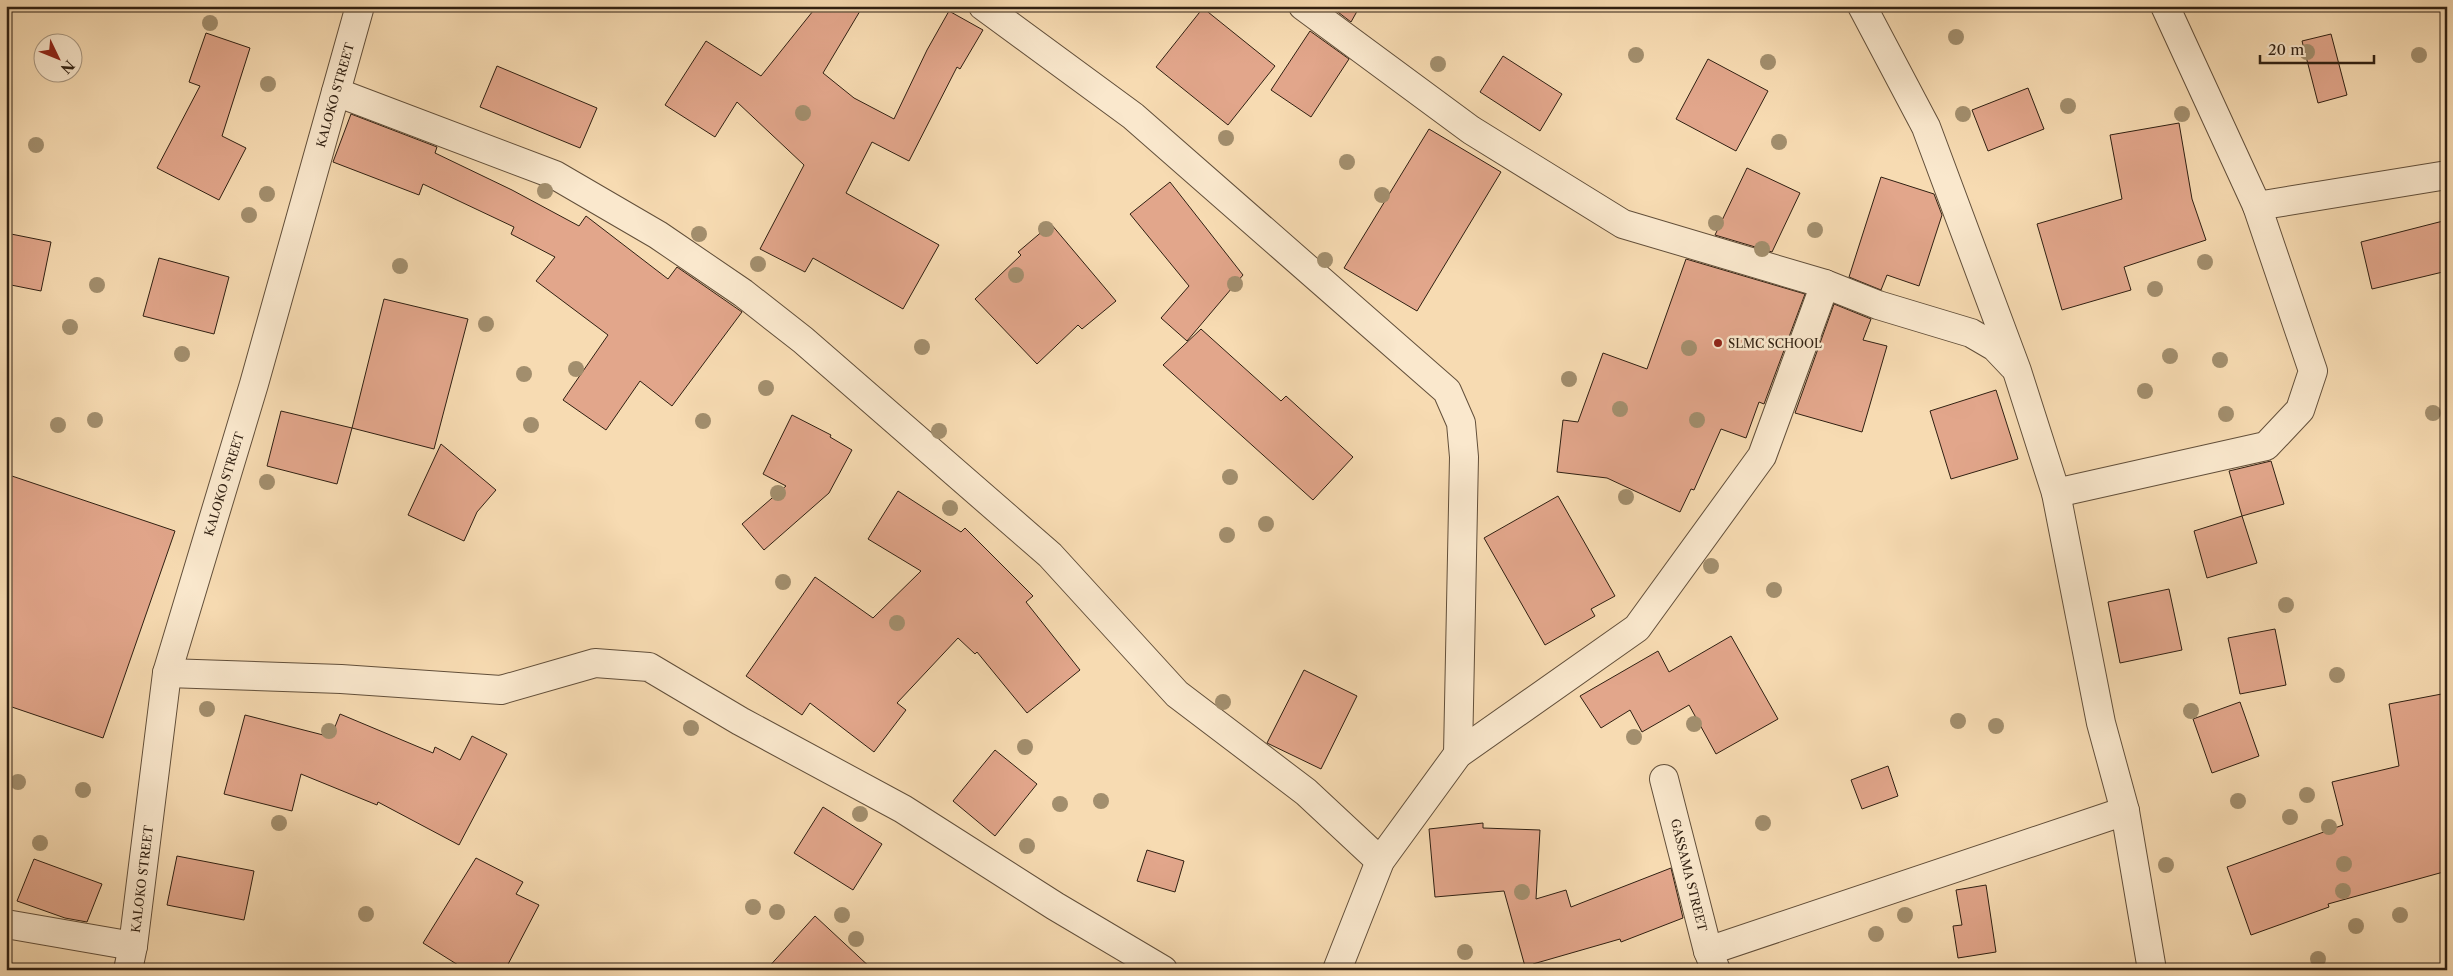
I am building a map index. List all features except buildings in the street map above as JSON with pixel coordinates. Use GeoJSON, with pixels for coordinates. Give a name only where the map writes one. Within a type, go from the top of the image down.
{"type":"FeatureCollection","features":[{"type":"Feature","properties":{"kind":"street","name":"KALOKO STREET"},"geometry":{"type":"LineString","coordinates":[[131,958],[167,673],[254,384],[360,6]]}},
{"type":"Feature","properties":{"kind":"street"},"geometry":{"type":"LineString","coordinates":[[983,6],[1132,116],[1446,391],[1462,423],[1464,457],[1458,754]]}},
{"type":"Feature","properties":{"kind":"street"},"geometry":{"type":"LineString","coordinates":[[1303,6],[1470,130],[1624,224],[1825,284],[1878,305],[1971,333],[1995,347],[2017,370]]}},
{"type":"Feature","properties":{"kind":"street"},"geometry":{"type":"LineString","coordinates":[[1862,6],[1926,127],[2017,370],[2056,492],[2101,723],[2125,811],[2152,970]]}},
{"type":"Feature","properties":{"kind":"street"},"geometry":{"type":"LineString","coordinates":[[2056,492],[2266,446],[2300,410],[2313,372],[2257,206],[2164,6]]}},
{"type":"Feature","properties":{"kind":"street"},"geometry":{"type":"LineString","coordinates":[[336,92],[556,175],[658,236],[743,294],[803,340],[1050,555],[1178,694],[1306,792],[1380,861]]}},
{"type":"Feature","properties":{"kind":"street"},"geometry":{"type":"LineString","coordinates":[[2257,206],[2447,176]]}},
{"type":"Feature","properties":{"kind":"street"},"geometry":{"type":"LineString","coordinates":[[1337,970],[1380,861],[1458,754],[1637,628],[1762,456],[1825,284]]}},
{"type":"Feature","properties":{"kind":"street"},"geometry":{"type":"LineString","coordinates":[[167,673],[341,679],[501,690],[595,663],[649,667],[740,721],[903,809],[1055,906],[1163,970]]}},
{"type":"Feature","properties":{"kind":"street","name":"GASSAMA STREET"},"geometry":{"type":"LineString","coordinates":[[1664,779],[1712,960]]}},
{"type":"Feature","properties":{"kind":"street"},"geometry":{"type":"LineString","coordinates":[[1712,960],[2125,811]]}},
{"type":"Feature","properties":{"kind":"street"},"geometry":{"type":"LineString","coordinates":[[6,924],[131,958]]}},
{"type":"Feature","properties":{"kind":"place","name":"SLMC SCHOOL"},"geometry":{"type":"Point","coordinates":[1718,343]}}]}
